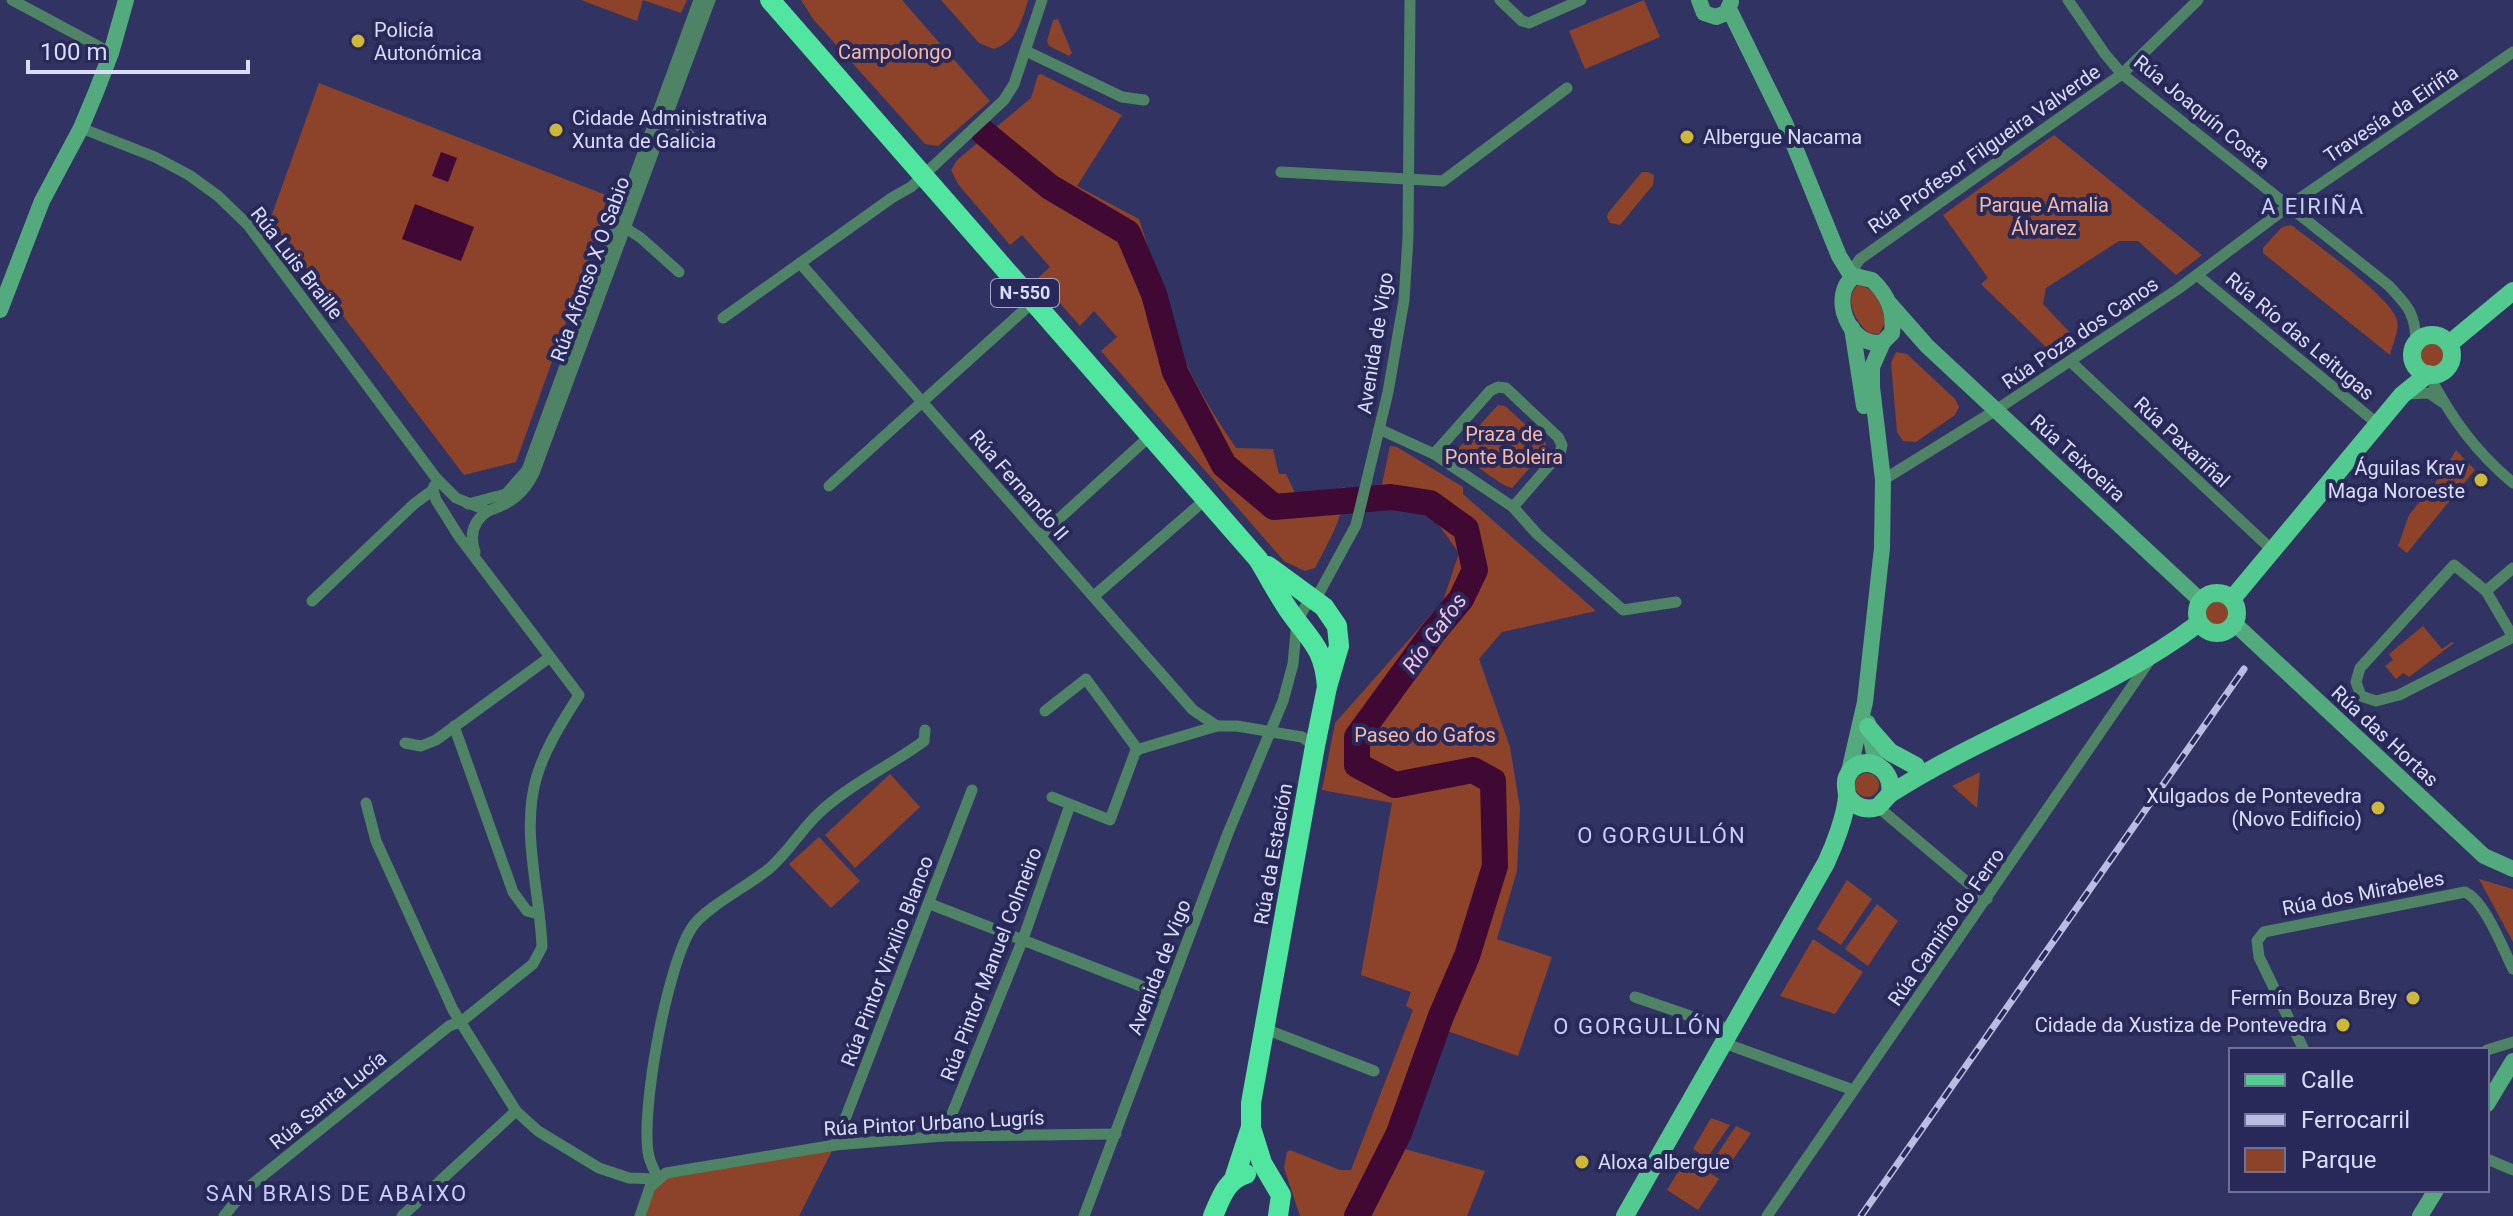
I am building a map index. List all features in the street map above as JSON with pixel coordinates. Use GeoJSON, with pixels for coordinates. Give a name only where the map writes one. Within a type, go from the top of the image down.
{"type":"FeatureCollection","features":[{"type":"Feature","properties":{"kind":"highway","name":"N-550"},"geometry":{"type":"LineString","coordinates":[[770,0],[1258,559]]}},
{"type":"Feature","properties":{"kind":"highway","name":"N-550"},"geometry":{"type":"LineString","coordinates":[[783,0],[794,25]]}},
{"type":"Feature","properties":{"kind":"highway","name":"Rúa da Estación"},"geometry":{"type":"LineString","coordinates":[[1258,559],[1312,591],[1332,616],[1339,636],[1339,646],[1312,739],[1251,1103],[1251,1127],[1262,1163],[1281,1195],[1282,1212]]}},
{"type":"Feature","properties":{"kind":"highway"},"geometry":{"type":"LineString","coordinates":[[1258,559],[1297,621],[1319,649],[1325,661],[1327,687]]}},
{"type":"Feature","properties":{"kind":"highway","name":"Rúa da Estación"},"geometry":{"type":"LineString","coordinates":[[1213,1216],[1251,1127]]}},
{"type":"Feature","properties":{"kind":"highway"},"geometry":{"type":"LineString","coordinates":[[1225,1216],[1222,1202],[1228,1186],[1253,1173],[1272,1181]]}},
{"type":"Feature","properties":{"kind":"main road"},"geometry":{"type":"LineString","coordinates":[[0,310],[42,201],[81,128],[111,53],[126,0]]}},
{"type":"Feature","properties":{"kind":"main road"},"geometry":{"type":"LineString","coordinates":[[1698,1],[1704,13],[1725,9],[1785,123],[1828,234],[1847,319],[1852,328],[1867,343],[1904,338],[1927,346]]}},
{"type":"Feature","properties":{"kind":"main road"},"geometry":{"type":"LineString","coordinates":[[1828,234],[1854,277]]}},
{"type":"Feature","properties":{"kind":"main road"},"geometry":{"type":"LineString","coordinates":[[1842,293],[1846,283],[1854,277],[1872,280],[1890,304],[1893,324],[1872,367],[1883,480],[1882,548],[1865,702],[1845,786],[1847,795],[1855,805],[1879,803]]}},
{"type":"Feature","properties":{"kind":"main road"},"geometry":{"type":"LineString","coordinates":[[2449,344],[2513,291]]}},
{"type":"Feature","properties":{"kind":"main road","name":"Rúa Teixoeira"},"geometry":{"type":"LineString","coordinates":[[1890,304],[1927,346],[2201,601]]}},
{"type":"Feature","properties":{"kind":"main road"},"geometry":{"type":"LineString","coordinates":[[1852,328],[1867,425],[1879,444]]}},
{"type":"Feature","properties":{"kind":"main road"},"geometry":{"type":"LineString","coordinates":[[2232,599],[2402,395],[2408,383],[2414,351],[2420,339],[2433,335],[2445,339],[2449,344],[2451,363],[2442,373],[2428,374],[2418,369],[2414,351]]}},
{"type":"Feature","properties":{"kind":"main road"},"geometry":{"type":"LineString","coordinates":[[2402,395],[2428,374]]}},
{"type":"Feature","properties":{"kind":"main road"},"geometry":{"type":"LineString","coordinates":[[2220,593],[2232,599],[2237,611],[2235,624],[2219,634],[2208,631],[2199,623],[2197,611],[2201,601],[2220,593]]}},
{"type":"Feature","properties":{"kind":"main road"},"geometry":{"type":"LineString","coordinates":[[1834,844],[1879,803],[1937,764],[2095,688],[2152,657],[2199,623]]}},
{"type":"Feature","properties":{"kind":"main road","name":"Rúa das Hortas"},"geometry":{"type":"LineString","coordinates":[[2235,624],[2484,856],[2513,869]]}},
{"type":"Feature","properties":{"kind":"main road"},"geometry":{"type":"LineString","coordinates":[[1865,702],[1868,727],[1880,767],[1891,780],[1879,803]]}},
{"type":"Feature","properties":{"kind":"main road"},"geometry":{"type":"LineString","coordinates":[[1868,727],[1890,752],[1916,766]]}},
{"type":"Feature","properties":{"kind":"main road"},"geometry":{"type":"LineString","coordinates":[[1848,776],[1863,764],[1880,767],[1937,764]]}},
{"type":"Feature","properties":{"kind":"main road"},"geometry":{"type":"LineString","coordinates":[[1625,1216],[1834,844],[1847,795]]}},
{"type":"Feature","properties":{"kind":"main road"},"geometry":{"type":"LineString","coordinates":[[2489,1101],[2513,1061]]}},
{"type":"Feature","properties":{"kind":"main road"},"geometry":{"type":"LineString","coordinates":[[2420,1216],[2435,1192]]}},
{"type":"Feature","properties":{"kind":"street"},"geometry":{"type":"LineString","coordinates":[[12,0],[111,53]]}},
{"type":"Feature","properties":{"kind":"street","name":"Rúa Afonso X O Sabio"},"geometry":{"type":"LineString","coordinates":[[488,511],[514,500],[524,491],[534,473],[699,0]]}},
{"type":"Feature","properties":{"kind":"street","name":"Rúa Afonso X O Sabio"},"geometry":{"type":"LineString","coordinates":[[468,504],[506,494],[527,470],[710,0]]}},
{"type":"Feature","properties":{"kind":"street"},"geometry":{"type":"LineString","coordinates":[[723,318],[911,187],[1004,100],[1014,84],[1042,0]]}},
{"type":"Feature","properties":{"kind":"street","name":"Avenida de Vigo"},"geometry":{"type":"LineString","coordinates":[[1084,1216],[1228,833],[1283,701],[1293,664],[1297,621],[1312,591],[1353,533],[1361,508],[1404,300],[1410,0]]}},
{"type":"Feature","properties":{"kind":"street"},"geometry":{"type":"LineString","coordinates":[[1500,0],[1522,21],[1529,23],[1581,0]]}},
{"type":"Feature","properties":{"kind":"street","name":"Rúa Joaquín Costa"},"geometry":{"type":"LineString","coordinates":[[2068,0],[2122,74],[2388,285],[2408,306],[2414,318],[2414,351]]}},
{"type":"Feature","properties":{"kind":"street","name":"Rúa Profesor Filgueira Valverde"},"geometry":{"type":"LineString","coordinates":[[1854,277],[1855,266],[1868,253],[2122,74],[2198,0]]}},
{"type":"Feature","properties":{"kind":"street"},"geometry":{"type":"LineString","coordinates":[[1026,51],[1122,97],[1144,100]]}},
{"type":"Feature","properties":{"kind":"street","name":"Travesía da Eiriña"},"geometry":{"type":"LineString","coordinates":[[2290,205],[2513,52]]}},
{"type":"Feature","properties":{"kind":"street"},"geometry":{"type":"LineString","coordinates":[[1281,172],[1443,181],[1567,88]]}},
{"type":"Feature","properties":{"kind":"street"},"geometry":{"type":"LineString","coordinates":[[667,113],[692,138]]}},
{"type":"Feature","properties":{"kind":"street","name":"Rúa Luis Braille"},"geometry":{"type":"LineString","coordinates":[[81,128],[155,157],[189,175],[218,196],[248,225],[436,478]]}},
{"type":"Feature","properties":{"kind":"street","name":"Rúa Poza dos Canos"},"geometry":{"type":"LineString","coordinates":[[1883,480],[2070,361],[2197,275],[2290,205]]}},
{"type":"Feature","properties":{"kind":"street"},"geometry":{"type":"LineString","coordinates":[[621,225],[641,238],[679,272]]}},
{"type":"Feature","properties":{"kind":"street","name":"Rúa Profesor Filgueira Valverde"},"geometry":{"type":"LineString","coordinates":[[1828,234],[1838,246],[1851,252],[1868,253]]}},
{"type":"Feature","properties":{"kind":"street","name":"Rúa Fernando II"},"geometry":{"type":"LineString","coordinates":[[800,263],[1193,710],[1217,726]]}},
{"type":"Feature","properties":{"kind":"street","name":"Rúa Río das Leitugas"},"geometry":{"type":"LineString","coordinates":[[2197,275],[2379,425]]}},
{"type":"Feature","properties":{"kind":"street"},"geometry":{"type":"LineString","coordinates":[[829,486],[1033,302]]}},
{"type":"Feature","properties":{"kind":"street","name":"Rúa Paxariñal"},"geometry":{"type":"LineString","coordinates":[[2070,361],[2271,549]]}},
{"type":"Feature","properties":{"kind":"street"},"geometry":{"type":"LineString","coordinates":[[2428,374],[2443,403],[2480,454],[2513,483]]}},
{"type":"Feature","properties":{"kind":"street"},"geometry":{"type":"LineString","coordinates":[[1434,454],[1490,391],[1498,387],[1506,388],[1558,437],[1562,445],[1560,453],[1513,507]]}},
{"type":"Feature","properties":{"kind":"street"},"geometry":{"type":"LineString","coordinates":[[2402,395],[2419,391],[2429,393],[2443,403]]}},
{"type":"Feature","properties":{"kind":"street"},"geometry":{"type":"LineString","coordinates":[[1379,429],[1434,454],[1513,507],[1537,534],[1623,610],[1676,602]]}},
{"type":"Feature","properties":{"kind":"street"},"geometry":{"type":"LineString","coordinates":[[1040,536],[1150,436]]}},
{"type":"Feature","properties":{"kind":"street"},"geometry":{"type":"LineString","coordinates":[[405,743],[421,746],[436,740],[550,657],[444,514],[433,490],[436,478]]}},
{"type":"Feature","properties":{"kind":"street"},"geometry":{"type":"LineString","coordinates":[[436,478],[456,498],[488,511]]}},
{"type":"Feature","properties":{"kind":"street"},"geometry":{"type":"LineString","coordinates":[[312,601],[414,504],[433,490]]}},
{"type":"Feature","properties":{"kind":"street"},"geometry":{"type":"LineString","coordinates":[[1094,596],[1206,499]]}},
{"type":"Feature","properties":{"kind":"street"},"geometry":{"type":"LineString","coordinates":[[477,559],[472,542],[473,529],[476,521],[488,511]]}},
{"type":"Feature","properties":{"kind":"street"},"geometry":{"type":"LineString","coordinates":[[2454,565],[2486,591],[2513,638],[2399,695],[2376,701],[2361,696],[2356,682],[2360,668],[2454,565]]}},
{"type":"Feature","properties":{"kind":"street"},"geometry":{"type":"LineString","coordinates":[[2486,591],[2513,568]]}},
{"type":"Feature","properties":{"kind":"street","name":"Rúa Santa Lucía"},"geometry":{"type":"LineString","coordinates":[[224,1216],[246,1189],[449,1026],[462,1021],[533,964],[542,947],[531,812],[535,781],[548,746],[579,695],[550,657]]}},
{"type":"Feature","properties":{"kind":"street","name":"Rúa Camiño do Ferro"},"geometry":{"type":"LineString","coordinates":[[1767,1216],[2152,657]]}},
{"type":"Feature","properties":{"kind":"street"},"geometry":{"type":"LineString","coordinates":[[1045,711],[1086,679],[1138,750]]}},
{"type":"Feature","properties":{"kind":"street"},"geometry":{"type":"LineString","coordinates":[[454,726],[513,892],[527,911],[539,914]]}},
{"type":"Feature","properties":{"kind":"street"},"geometry":{"type":"LineString","coordinates":[[1138,750],[1217,726],[1237,726],[1312,739]]}},
{"type":"Feature","properties":{"kind":"street"},"geometry":{"type":"LineString","coordinates":[[658,1179],[649,1155],[651,1080],[680,947],[694,923],[770,868],[791,848],[817,815],[845,791],[924,741],[925,730]]}},
{"type":"Feature","properties":{"kind":"street"},"geometry":{"type":"LineString","coordinates":[[1052,797],[1110,820],[1138,750]]}},
{"type":"Feature","properties":{"kind":"street","name":"Rúa Pintor Virxilio Blanco"},"geometry":{"type":"LineString","coordinates":[[835,1145],[972,790]]}},
{"type":"Feature","properties":{"kind":"street"},"geometry":{"type":"LineString","coordinates":[[366,803],[376,841],[453,1010],[516,1111],[538,1131],[599,1168],[629,1178],[658,1179]]}},
{"type":"Feature","properties":{"kind":"street"},"geometry":{"type":"LineString","coordinates":[[1879,803],[1987,899]]}},
{"type":"Feature","properties":{"kind":"street","name":"Rúa Pintor Manuel Colmeiro"},"geometry":{"type":"LineString","coordinates":[[943,1136],[1023,939],[1070,805]]}},
{"type":"Feature","properties":{"kind":"street","name":"Rúa dos Mirabeles"},"geometry":{"type":"LineString","coordinates":[[2303,1048],[2257,948],[2259,936],[2272,929],[2465,892],[2480,906],[2513,969]]}},
{"type":"Feature","properties":{"kind":"street"},"geometry":{"type":"LineString","coordinates":[[930,904],[1167,996]]}},
{"type":"Feature","properties":{"kind":"street"},"geometry":{"type":"LineString","coordinates":[[1635,997],[1853,1090]]}},
{"type":"Feature","properties":{"kind":"street"},"geometry":{"type":"LineString","coordinates":[[1265,1029],[1374,1071]]}},
{"type":"Feature","properties":{"kind":"street"},"geometry":{"type":"LineString","coordinates":[[2489,1049],[2513,1042]]}},
{"type":"Feature","properties":{"kind":"street"},"geometry":{"type":"LineString","coordinates":[[402,1216],[516,1111]]}},
{"type":"Feature","properties":{"kind":"street","name":"Rúa Pintor Urbano Lugrís"},"geometry":{"type":"LineString","coordinates":[[658,1179],[666,1173],[835,1145],[943,1136],[1116,1134]]}},
{"type":"Feature","properties":{"kind":"street"},"geometry":{"type":"LineString","coordinates":[[2489,1160],[2513,1170]]}},
{"type":"Feature","properties":{"kind":"street"},"geometry":{"type":"LineString","coordinates":[[640,1216],[650,1187],[658,1179]]}},
{"type":"Feature","properties":{"kind":"green space"},"geometry":{"type":"Polygon","coordinates":[[[581,0],[643,0],[637,21],[581,0]]]}},
{"type":"Feature","properties":{"kind":"green space"},"geometry":{"type":"Polygon","coordinates":[[[643,0],[687,0],[681,13],[643,0]]]}},
{"type":"Feature","properties":{"kind":"green space","name":"Campolongo"},"geometry":{"type":"Polygon","coordinates":[[[801,0],[902,0],[990,101],[938,146],[925,144],[813,19],[801,0]]]}},
{"type":"Feature","properties":{"kind":"green space"},"geometry":{"type":"Polygon","coordinates":[[[941,0],[1028,0],[1013,36],[994,49],[979,43],[941,0]]]}},
{"type":"Feature","properties":{"kind":"green space"},"geometry":{"type":"Polygon","coordinates":[[[1644,0],[1660,37],[1585,69],[1569,31],[1644,0]]]}},
{"type":"Feature","properties":{"kind":"green space"},"geometry":{"type":"Polygon","coordinates":[[[1058,19],[1072,53],[1069,56],[1049,46],[1047,41],[1053,20],[1058,19]]]}},
{"type":"Feature","properties":{"kind":"green space"},"geometry":{"type":"Polygon","coordinates":[[[1041,74],[1122,115],[1077,186],[1139,219],[1165,299],[1160,301],[1175,340],[1203,395],[1236,448],[1273,449],[1279,474],[1286,474],[1298,499],[1345,487],[1339,518],[1315,568],[1305,571],[1284,561],[1101,351],[1117,337],[1094,311],[1080,326],[1038,278],[1050,267],[1022,235],[1010,245],[958,184],[951,170],[957,160],[1031,98],[1041,74]]]}},
{"type":"Feature","properties":{"kind":"green space"},"geometry":{"type":"Polygon","coordinates":[[[319,83],[611,197],[516,462],[464,475],[270,220],[319,83]]]}},
{"type":"Feature","properties":{"kind":"green space","name":"Parque Amalia Álvarez"},"geometry":{"type":"Polygon","coordinates":[[[2054,135],[2202,255],[2176,275],[2138,241],[2119,241],[2046,288],[2043,304],[2077,340],[2054,355],[1981,284],[1988,278],[1943,215],[2054,135]]]}},
{"type":"Feature","properties":{"kind":"green space"},"geometry":{"type":"Polygon","coordinates":[[[1642,172],[1654,175],[1653,185],[1620,225],[1610,223],[1608,213],[1642,172]]]}},
{"type":"Feature","properties":{"kind":"green space"},"geometry":{"type":"Polygon","coordinates":[[[2291,225],[2350,270],[2391,310],[2398,324],[2390,355],[2263,253],[2263,248],[2282,227],[2291,225]]]}},
{"type":"Feature","properties":{"kind":"green space"},"geometry":{"type":"Polygon","coordinates":[[[1858,285],[1870,290],[1880,304],[1885,323],[1879,334],[1869,333],[1855,316],[1851,296],[1858,285]]]}},
{"type":"Feature","properties":{"kind":"green space"},"geometry":{"type":"Polygon","coordinates":[[[2428,344],[2436,344],[2443,355],[2436,366],[2428,366],[2421,359],[2421,351],[2428,344]]]}},
{"type":"Feature","properties":{"kind":"green space"},"geometry":{"type":"Polygon","coordinates":[[[1896,352],[1907,354],[1955,399],[1959,407],[1955,415],[1916,442],[1903,441],[1897,432],[1891,363],[1896,352]]]}},
{"type":"Feature","properties":{"kind":"green space","name":"Praza de Ponte Boleira"},"geometry":{"type":"Polygon","coordinates":[[[1498,405],[1505,406],[1546,443],[1546,449],[1512,488],[1460,455],[1459,448],[1498,405]]]}},
{"type":"Feature","properties":{"kind":"green space","name":"Paseo do Gafos"},"geometry":{"type":"Polygon","coordinates":[[[1390,446],[1397,447],[1463,487],[1463,494],[1596,611],[1502,632],[1479,659],[1510,747],[1520,808],[1517,871],[1497,939],[1552,957],[1518,1056],[1442,1029],[1401,1148],[1485,1171],[1467,1216],[1300,1216],[1284,1168],[1287,1152],[1290,1150],[1340,1170],[1351,1170],[1413,1010],[1406,1006],[1411,992],[1361,975],[1392,803],[1322,790],[1335,723],[1443,601],[1459,553],[1433,517],[1378,503],[1390,446]]]}},
{"type":"Feature","properties":{"kind":"green space"},"geometry":{"type":"Polygon","coordinates":[[[2456,450],[2475,470],[2407,553],[2398,546],[2409,515],[2442,474],[2456,450]]]}},
{"type":"Feature","properties":{"kind":"green space"},"geometry":{"type":"Polygon","coordinates":[[[2217,602],[2226,605],[2229,614],[2226,623],[2217,626],[2208,623],[2205,614],[2208,605],[2217,602]]]}},
{"type":"Feature","properties":{"kind":"green space"},"geometry":{"type":"Polygon","coordinates":[[[2423,626],[2442,649],[2454,643],[2409,677],[2403,673],[2396,679],[2385,666],[2393,660],[2389,654],[2423,626]]]}},
{"type":"Feature","properties":{"kind":"green space"},"geometry":{"type":"Polygon","coordinates":[[[1980,772],[1977,808],[1952,786],[1980,772]]]}},
{"type":"Feature","properties":{"kind":"green space"},"geometry":{"type":"Polygon","coordinates":[[[1867,773],[1876,776],[1879,785],[1876,794],[1867,797],[1858,794],[1855,785],[1858,776],[1867,773]]]}},
{"type":"Feature","properties":{"kind":"green space"},"geometry":{"type":"Polygon","coordinates":[[[890,774],[920,807],[855,868],[825,835],[890,774]]]}},
{"type":"Feature","properties":{"kind":"green space"},"geometry":{"type":"Polygon","coordinates":[[[819,837],[860,881],[831,908],[789,864],[819,837]]]}},
{"type":"Feature","properties":{"kind":"green space"},"geometry":{"type":"Polygon","coordinates":[[[2479,879],[2513,889],[2513,942],[2479,879]]]}},
{"type":"Feature","properties":{"kind":"green space"},"geometry":{"type":"Polygon","coordinates":[[[1847,880],[1872,899],[1841,945],[1817,929],[1847,880]]]}},
{"type":"Feature","properties":{"kind":"green space"},"geometry":{"type":"Polygon","coordinates":[[[1877,904],[1898,921],[1868,966],[1845,949],[1877,904]]]}},
{"type":"Feature","properties":{"kind":"green space"},"geometry":{"type":"Polygon","coordinates":[[[1813,939],[1863,972],[1835,1014],[1780,996],[1813,939]]]}},
{"type":"Feature","properties":{"kind":"green space"},"geometry":{"type":"Polygon","coordinates":[[[1711,1118],[1730,1125],[1707,1158],[1693,1149],[1711,1118]]]}},
{"type":"Feature","properties":{"kind":"green space"},"geometry":{"type":"Polygon","coordinates":[[[1736,1126],[1751,1133],[1725,1171],[1712,1162],[1736,1126]]]}},
{"type":"Feature","properties":{"kind":"green space"},"geometry":{"type":"Polygon","coordinates":[[[835,1145],[799,1216],[642,1216],[658,1179],[835,1145]]]}},
{"type":"Feature","properties":{"kind":"green space"},"geometry":{"type":"Polygon","coordinates":[[[1687,1157],[1719,1179],[1698,1210],[1667,1190],[1687,1157]]]}},
{"type":"Feature","properties":{"kind":"shaded area"},"geometry":{"type":"Polygon","coordinates":[[[441,152],[457,158],[448,182],[432,176],[441,152]]]}},
{"type":"Feature","properties":{"kind":"shaded area"},"geometry":{"type":"Polygon","coordinates":[[[415,204],[474,227],[461,261],[402,239],[415,204]]]}},
{"type":"Feature","properties":{"kind":"waterway","name":"Río Gafos"},"geometry":{"type":"LineString","coordinates":[[983,132],[1050,187],[1128,233],[1154,294],[1175,372],[1224,465],[1274,507],[1391,497],[1430,503],[1466,529],[1475,570],[1461,599],[1357,737],[1357,765],[1395,785],[1473,770],[1493,781],[1495,866],[1467,956],[1441,1016],[1399,1133],[1357,1216]]}},
{"type":"Feature","properties":{"kind":"railway"},"geometry":{"type":"LineString","coordinates":[[1861,1216],[2244,669]]}},
{"type":"Feature","properties":{"kind":"place","name":"Policía Autonómica"},"geometry":{"type":"Point","coordinates":[358,41]}},
{"type":"Feature","properties":{"kind":"place","name":"Cidade Administrativa Xunta de Galicia"},"geometry":{"type":"Point","coordinates":[556,130]}},
{"type":"Feature","properties":{"kind":"place","name":"Albergue Nacama"},"geometry":{"type":"Point","coordinates":[1687,137]}},
{"type":"Feature","properties":{"kind":"place","name":"Águilas Krav Maga Noroeste"},"geometry":{"type":"Point","coordinates":[2481,480]}},
{"type":"Feature","properties":{"kind":"place","name":"Xulgados de Pontevedra (Novo Edificio)"},"geometry":{"type":"Point","coordinates":[2378,808]}},
{"type":"Feature","properties":{"kind":"place","name":"Fermín Bouza Brey"},"geometry":{"type":"Point","coordinates":[2413,998]}},
{"type":"Feature","properties":{"kind":"place","name":"Cidade da Xustiza de Pontevedra"},"geometry":{"type":"Point","coordinates":[2343,1025]}},
{"type":"Feature","properties":{"kind":"place","name":"Aloxa albergue"},"geometry":{"type":"Point","coordinates":[1582,1162]}},
{"type":"Feature","properties":{"kind":"district","name":"A EIRIÑA"},"geometry":{"type":"Point","coordinates":[2313,206]}},
{"type":"Feature","properties":{"kind":"district","name":"O GORGULLÓN"},"geometry":{"type":"Point","coordinates":[1662,835]}},
{"type":"Feature","properties":{"kind":"district","name":"O GORGULLÓN"},"geometry":{"type":"Point","coordinates":[1638,1026]}},
{"type":"Feature","properties":{"kind":"district","name":"SAN BRAIS DE ABAIXO"},"geometry":{"type":"Point","coordinates":[337,1193]}}]}
